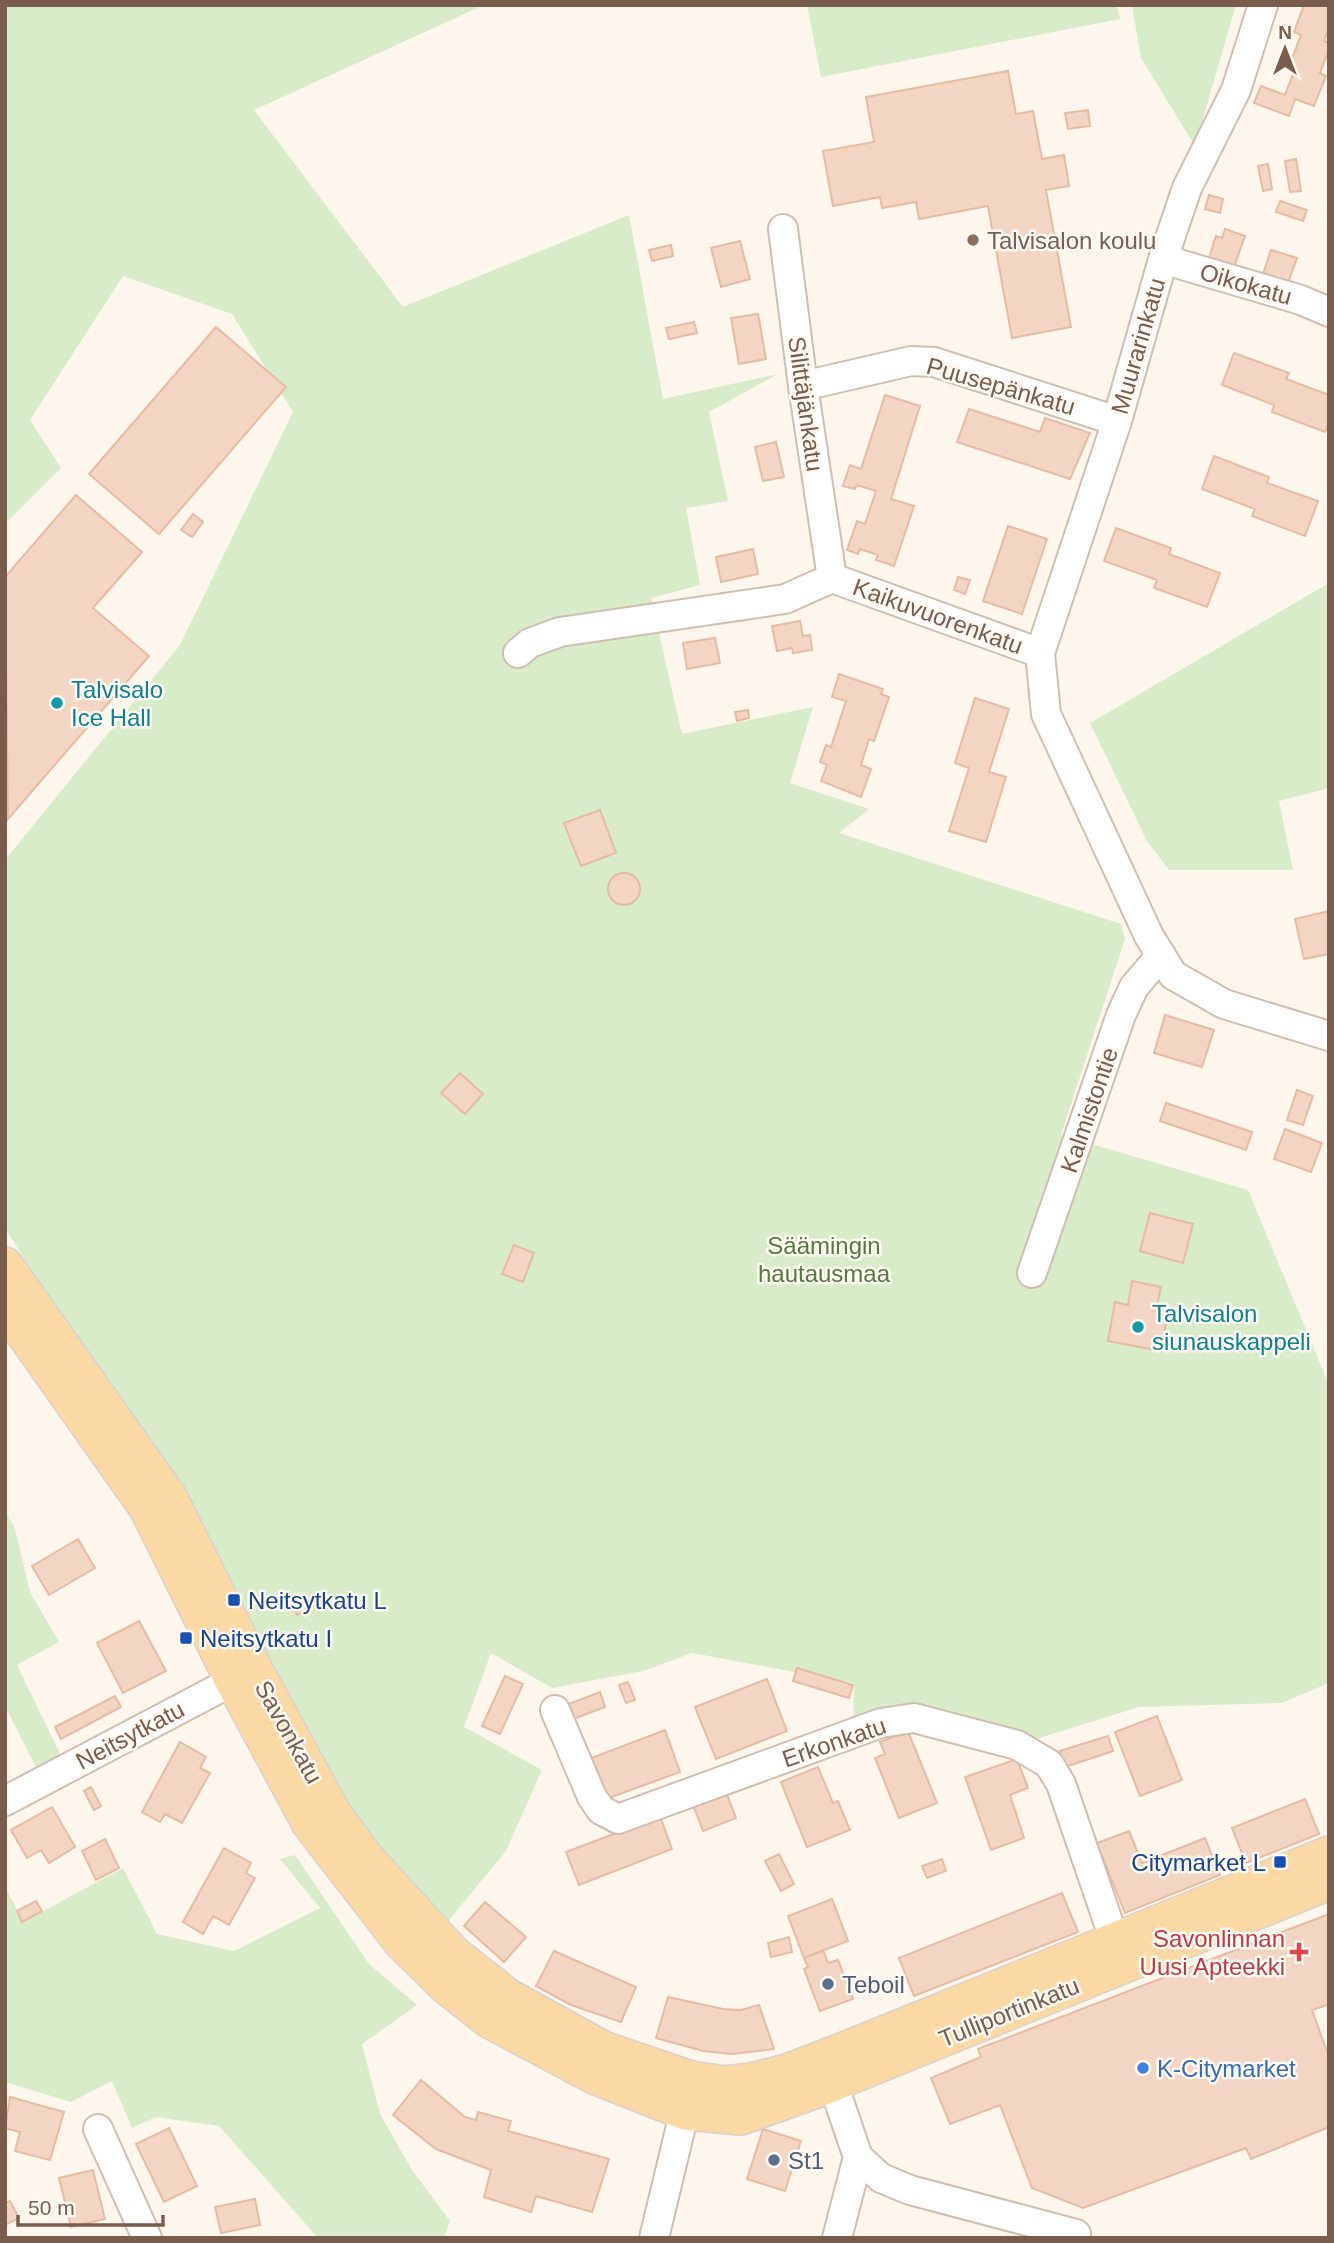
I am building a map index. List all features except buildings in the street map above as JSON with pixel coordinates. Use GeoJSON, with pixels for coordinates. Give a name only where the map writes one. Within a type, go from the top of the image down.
{"type":"FeatureCollection","features":[{"type":"Feature","properties":{"kind":"main road","name":"Savonkatu"},"geometry":{"type":"LineString","coordinates":[[5,1265],[169,1497],[310,1824],[402,1943],[446,1986],[489,2020],[594,2076],[688,2096]]}},
{"type":"Feature","properties":{"kind":"main road","name":"Savonkatu"},"geometry":{"type":"LineString","coordinates":[[5,1307],[147,1508],[244,1675]]}},
{"type":"Feature","properties":{"kind":"main road","name":"Tulliportinkatu"},"geometry":{"type":"LineString","coordinates":[[688,2096],[741,2117],[829,2070],[1118,1953],[1329,1854]]}},
{"type":"Feature","properties":{"kind":"main road","name":"Tulliportinkatu"},"geometry":{"type":"LineString","coordinates":[[1118,1953],[1329,1882]]}},
{"type":"Feature","properties":{"kind":"street","name":"Muurarinkatu"},"geometry":{"type":"LineString","coordinates":[[1040,653],[1117,421],[1164,256],[1187,188],[1236,90],[1263,5]]}},
{"type":"Feature","properties":{"kind":"street","name":"Silittäjänkatu"},"geometry":{"type":"LineString","coordinates":[[783,229],[832,578]]}},
{"type":"Feature","properties":{"kind":"street","name":"Oikokatu"},"geometry":{"type":"LineString","coordinates":[[1164,256],[1179,264],[1301,300],[1329,312]]}},
{"type":"Feature","properties":{"kind":"street","name":"Puusepänkatu"},"geometry":{"type":"LineString","coordinates":[[803,386],[911,361],[934,362],[1117,421]]}},
{"type":"Feature","properties":{"kind":"street","name":"Kaikuvuorenkatu"},"geometry":{"type":"LineString","coordinates":[[518,653],[530,643],[560,632],[785,599],[832,578],[1040,653],[1046,714],[1173,975],[1224,1004],[1329,1036]]}},
{"type":"Feature","properties":{"kind":"street","name":"Kalmistontie"},"geometry":{"type":"LineString","coordinates":[[1032,1273],[1121,1015],[1134,987],[1161,955]]}},
{"type":"Feature","properties":{"kind":"street","name":"Neitsytkatu"},"geometry":{"type":"LineString","coordinates":[[5,1801],[244,1675]]}},
{"type":"Feature","properties":{"kind":"street","name":"Erkonkatu"},"geometry":{"type":"LineString","coordinates":[[555,1710],[592,1797],[601,1810],[618,1818],[881,1723],[915,1718],[1017,1745],[1049,1764],[1061,1784],[1118,1953]]}},
{"type":"Feature","properties":{"kind":"street"},"geometry":{"type":"LineString","coordinates":[[829,2070],[858,2157],[881,2178],[910,2190],[1075,2236]]}},
{"type":"Feature","properties":{"kind":"street"},"geometry":{"type":"LineString","coordinates":[[654,2238],[688,2096]]}},
{"type":"Feature","properties":{"kind":"street"},"geometry":{"type":"LineString","coordinates":[[98,2129],[147,2238]]}},
{"type":"Feature","properties":{"kind":"street"},"geometry":{"type":"LineString","coordinates":[[837,2238],[858,2157]]}},
{"type":"Feature","properties":{"kind":"green space","name":"Säämingin hautausmaa"},"geometry":{"type":"Polygon","coordinates":[[[5,5],[484,5],[254,110],[403,307],[629,215],[663,399],[778,374],[709,412],[728,501],[686,508],[700,585],[651,598],[682,734],[813,707],[790,783],[869,809],[839,833],[1121,924],[1125,939],[1061,1135],[1248,1190],[1329,1385],[1329,1683],[1282,1703],[1139,1707],[1017,1745],[914,1718],[853,1734],[854,1683],[692,1653],[643,1671],[552,1688],[491,1653],[464,1727],[542,1770],[506,1851],[445,1925],[336,1793],[120,1411],[5,1228],[5,860],[180,645],[293,412],[232,314],[123,276],[30,420],[61,468],[5,524],[5,5]]]}},
{"type":"Feature","properties":{"kind":"green space"},"geometry":{"type":"Polygon","coordinates":[[[807,5],[1117,5],[1120,19],[821,77],[807,5]]]}},
{"type":"Feature","properties":{"kind":"green space"},"geometry":{"type":"Polygon","coordinates":[[[1132,5],[1236,5],[1195,146],[1141,58],[1132,5]]]}},
{"type":"Feature","properties":{"kind":"green space"},"geometry":{"type":"Polygon","coordinates":[[[1329,583],[1329,788],[1279,801],[1293,870],[1169,870],[1147,841],[1090,723],[1329,583]]]}},
{"type":"Feature","properties":{"kind":"green space"},"geometry":{"type":"Polygon","coordinates":[[[5,1509],[15,1529],[30,1592],[59,1642],[17,1665],[67,1768],[43,1781],[5,1706],[5,1509]]]}},
{"type":"Feature","properties":{"kind":"green space"},"geometry":{"type":"Polygon","coordinates":[[[295,1855],[369,1964],[417,2005],[362,2044],[380,2114],[412,2170],[450,2221],[444,2238],[318,2238],[219,2126],[156,2117],[132,2128],[112,2081],[71,2102],[5,2082],[5,1886],[23,1922],[123,1868],[157,1934],[234,1951],[320,1908],[280,1859],[295,1855]]]}},
{"type":"Feature","properties":{"kind":"place","name":"Talvisalon koulu"},"geometry":{"type":"Point","coordinates":[973,240]}},
{"type":"Feature","properties":{"kind":"place","name":"Talvisalo Ice Hall"},"geometry":{"type":"Point","coordinates":[57,703]}},
{"type":"Feature","properties":{"kind":"place","name":"Talvisalon siunauskappeli"},"geometry":{"type":"Point","coordinates":[1138,1327]}},
{"type":"Feature","properties":{"kind":"place","name":"Neitsytkatu L"},"geometry":{"type":"Point","coordinates":[234,1600]}},
{"type":"Feature","properties":{"kind":"place","name":"Neitsytkatu I"},"geometry":{"type":"Point","coordinates":[186,1638]}},
{"type":"Feature","properties":{"kind":"place","name":"Citymarket L"},"geometry":{"type":"Point","coordinates":[1280,1862]}},
{"type":"Feature","properties":{"kind":"place","name":"Savonlinnan Uusi Apteekki"},"geometry":{"type":"Point","coordinates":[1299,1952]}},
{"type":"Feature","properties":{"kind":"place","name":"Teboil"},"geometry":{"type":"Point","coordinates":[828,1984]}},
{"type":"Feature","properties":{"kind":"place","name":"K-Citymarket"},"geometry":{"type":"Point","coordinates":[1143,2068]}},
{"type":"Feature","properties":{"kind":"place","name":"St1"},"geometry":{"type":"Point","coordinates":[774,2160]}}]}
